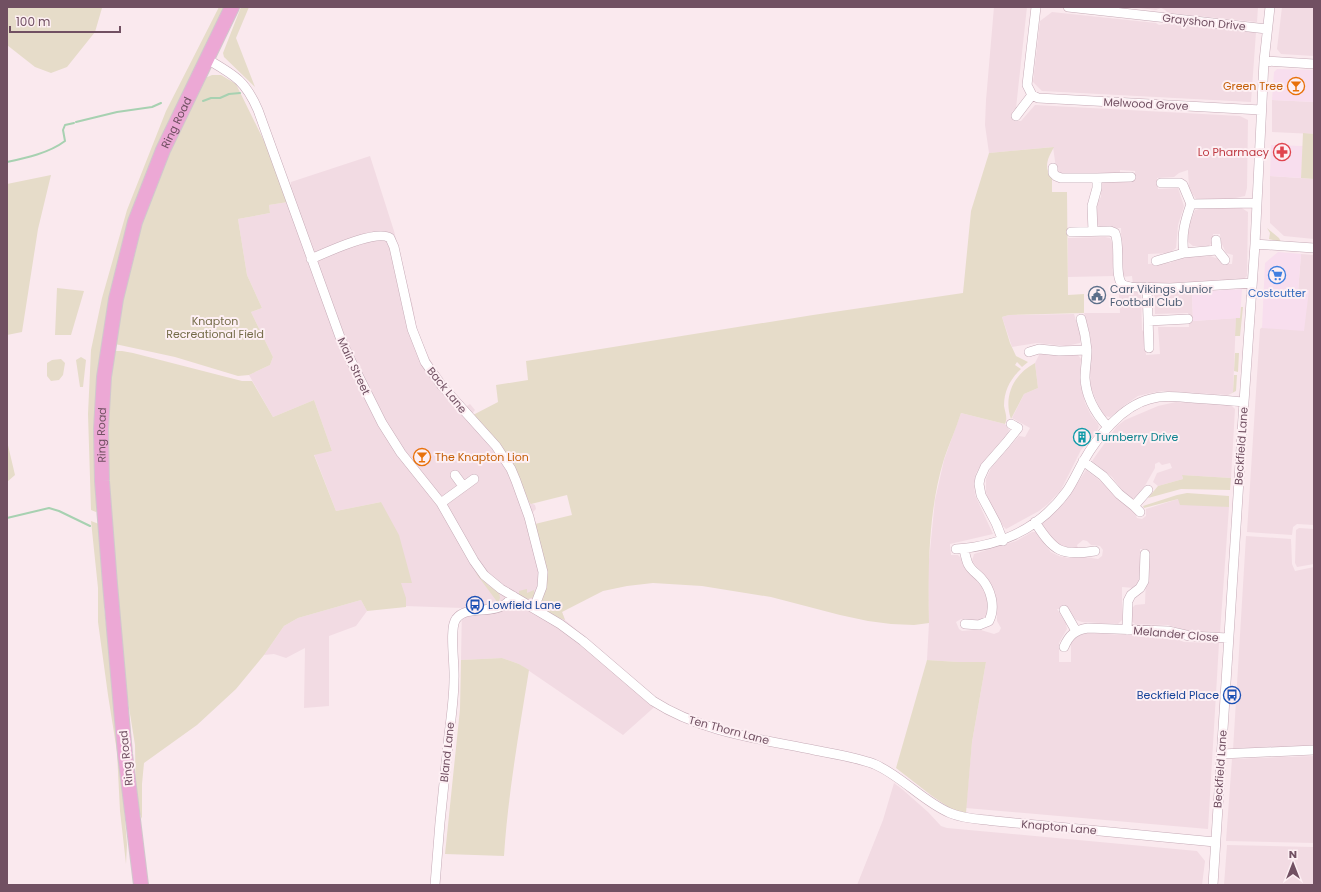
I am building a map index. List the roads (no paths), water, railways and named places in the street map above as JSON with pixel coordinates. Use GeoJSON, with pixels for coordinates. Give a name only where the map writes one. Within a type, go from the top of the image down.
{"type":"FeatureCollection","features":[{"type":"Feature","properties":{"kind":"highway","name":"Ring Road"},"geometry":{"type":"LineString","coordinates":[[141,885],[127,768],[108,569],[102,481],[104,377],[116,299],[135,222],[163,150],[232,7]]}},
{"type":"Feature","properties":{"kind":"street"},"geometry":{"type":"LineString","coordinates":[[1016,116],[1032,95],[1027,85],[1036,7]]}},
{"type":"Feature","properties":{"kind":"street","name":"Grayshon Drive"},"geometry":{"type":"LineString","coordinates":[[1068,7],[1267,29]]}},
{"type":"Feature","properties":{"kind":"street","name":"Beckfield Lane"},"geometry":{"type":"LineString","coordinates":[[1213,885],[1255,244],[1264,61],[1270,7]]}},
{"type":"Feature","properties":{"kind":"street","name":"Main Street"},"geometry":{"type":"LineString","coordinates":[[207,59],[232,74],[244,84],[250,92],[258,110],[340,337],[382,423],[401,453],[441,503],[478,568],[492,582],[568,630]]}},
{"type":"Feature","properties":{"kind":"street"},"geometry":{"type":"LineString","coordinates":[[1264,61],[1314,64]]}},
{"type":"Feature","properties":{"kind":"street","name":"Melwood Grove"},"geometry":{"type":"LineString","coordinates":[[1032,95],[1038,98],[1261,110]]}},
{"type":"Feature","properties":{"kind":"street"},"geometry":{"type":"LineString","coordinates":[[1053,168],[1053,173],[1061,178],[1131,177]]}},
{"type":"Feature","properties":{"kind":"street"},"geometry":{"type":"LineString","coordinates":[[1180,183],[1184,174]]}},
{"type":"Feature","properties":{"kind":"street"},"geometry":{"type":"LineString","coordinates":[[1093,231],[1092,206],[1097,188],[1097,178]]}},
{"type":"Feature","properties":{"kind":"street"},"geometry":{"type":"LineString","coordinates":[[1161,183],[1180,183],[1183,185],[1191,204],[1183,232],[1182,242],[1184,253]]}},
{"type":"Feature","properties":{"kind":"street"},"geometry":{"type":"LineString","coordinates":[[1191,204],[1257,203]]}},
{"type":"Feature","properties":{"kind":"street"},"geometry":{"type":"LineString","coordinates":[[1071,232],[1110,231],[1115,233],[1118,239],[1120,282],[1124,286],[1170,288],[1252,283]]}},
{"type":"Feature","properties":{"kind":"street","name":"Back Lane"},"geometry":{"type":"LineString","coordinates":[[311,259],[367,238],[384,235],[390,238],[394,247],[412,330],[425,362],[442,386],[496,446],[511,469],[516,481],[535,537],[543,572],[542,587],[534,608]]}},
{"type":"Feature","properties":{"kind":"street"},"geometry":{"type":"LineString","coordinates":[[1216,240],[1217,250],[1225,260]]}},
{"type":"Feature","properties":{"kind":"street"},"geometry":{"type":"LineString","coordinates":[[1255,244],[1314,248]]}},
{"type":"Feature","properties":{"kind":"street"},"geometry":{"type":"LineString","coordinates":[[1156,261],[1184,253],[1217,250]]}},
{"type":"Feature","properties":{"kind":"street"},"geometry":{"type":"LineString","coordinates":[[1147,288],[1149,348]]}},
{"type":"Feature","properties":{"kind":"street"},"geometry":{"type":"LineString","coordinates":[[1081,319],[1087,350],[1087,390],[1094,409],[1108,427]]}},
{"type":"Feature","properties":{"kind":"street"},"geometry":{"type":"LineString","coordinates":[[1148,321],[1188,319]]}},
{"type":"Feature","properties":{"kind":"street"},"geometry":{"type":"LineString","coordinates":[[1029,352],[1039,349],[1059,351],[1087,350]]}},
{"type":"Feature","properties":{"kind":"street"},"geometry":{"type":"LineString","coordinates":[[965,624],[991,624],[993,606],[986,583],[968,564],[960,549],[990,545],[1003,540],[1024,530],[1052,508],[1068,490],[1083,461],[1108,427],[1126,411],[1140,402],[1150,399],[1170,397],[1244,402]]}},
{"type":"Feature","properties":{"kind":"street"},"geometry":{"type":"LineString","coordinates":[[1003,540],[981,495],[980,478],[985,467],[1017,428]]}},
{"type":"Feature","properties":{"kind":"street"},"geometry":{"type":"LineString","coordinates":[[1083,461],[1104,476],[1119,494],[1137,509],[1148,490]]}},
{"type":"Feature","properties":{"kind":"street"},"geometry":{"type":"LineString","coordinates":[[455,475],[463,486]]}},
{"type":"Feature","properties":{"kind":"street"},"geometry":{"type":"LineString","coordinates":[[441,503],[474,479]]}},
{"type":"Feature","properties":{"kind":"street"},"geometry":{"type":"LineString","coordinates":[[1035,522],[1050,544],[1060,550],[1075,554],[1084,549],[1095,551]]}},
{"type":"Feature","properties":{"kind":"street"},"geometry":{"type":"LineString","coordinates":[[1127,630],[1128,601],[1131,595],[1140,588],[1144,581],[1145,554]]}},
{"type":"Feature","properties":{"kind":"street","name":"Bland Lane"},"geometry":{"type":"LineString","coordinates":[[435,885],[442,798],[453,696],[453,629],[456,619],[460,614],[467,611],[486,611],[505,605],[513,596]]}},
{"type":"Feature","properties":{"kind":"street"},"geometry":{"type":"LineString","coordinates":[[1064,610],[1076,631],[1067,640],[1064,647]]}},
{"type":"Feature","properties":{"kind":"street","name":"Melander Close"},"geometry":{"type":"LineString","coordinates":[[1076,631],[1088,628],[1168,631],[1190,636],[1228,638]]}},
{"type":"Feature","properties":{"kind":"street","name":"Ten Thorn Lane"},"geometry":{"type":"LineString","coordinates":[[568,630],[642,693],[674,714],[705,726],[872,764],[893,774],[911,787]]}},
{"type":"Feature","properties":{"kind":"street"},"geometry":{"type":"LineString","coordinates":[[1221,754],[1314,750]]}},
{"type":"Feature","properties":{"kind":"street","name":"Knapton Lane"},"geometry":{"type":"LineString","coordinates":[[911,787],[941,808],[963,817],[1216,842]]}},
{"type":"Feature","properties":{"kind":"waterway"},"geometry":{"type":"LineString","coordinates":[[203,101],[211,98],[220,98],[229,94],[240,93]]}},
{"type":"Feature","properties":{"kind":"waterway"},"geometry":{"type":"LineString","coordinates":[[76,122],[117,112],[152,107],[161,103]]}},
{"type":"Feature","properties":{"kind":"waterway"},"geometry":{"type":"LineString","coordinates":[[7,162],[22,159],[52,149],[59,145],[65,141],[63,130],[65,125],[74,123]]}},
{"type":"Feature","properties":{"kind":"waterway"},"geometry":{"type":"LineString","coordinates":[[7,518],[49,508],[59,511],[90,526]]}},
{"type":"Feature","properties":{"kind":"place","name":"Green Tree"},"geometry":{"type":"Point","coordinates":[1296,86]}},
{"type":"Feature","properties":{"kind":"place","name":"Lo Pharmacy"},"geometry":{"type":"Point","coordinates":[1282,152]}},
{"type":"Feature","properties":{"kind":"place","name":"Costcutter"},"geometry":{"type":"Point","coordinates":[1277,275]}},
{"type":"Feature","properties":{"kind":"place","name":"Carr Vikings Junior Football Club"},"geometry":{"type":"Point","coordinates":[1097,295]}},
{"type":"Feature","properties":{"kind":"place","name":"Turnberry Drive"},"geometry":{"type":"Point","coordinates":[1082,437]}},
{"type":"Feature","properties":{"kind":"place","name":"The Knapton Lion"},"geometry":{"type":"Point","coordinates":[422,457]}},
{"type":"Feature","properties":{"kind":"place","name":"Lowfield Lane"},"geometry":{"type":"Point","coordinates":[475,605]}},
{"type":"Feature","properties":{"kind":"place","name":"Beckfield Place"},"geometry":{"type":"Point","coordinates":[1232,695]}},
{"type":"Feature","properties":{"kind":"park label","name":"Knapton Recreational Field"},"geometry":{"type":"Point","coordinates":[215,327]}}]}
